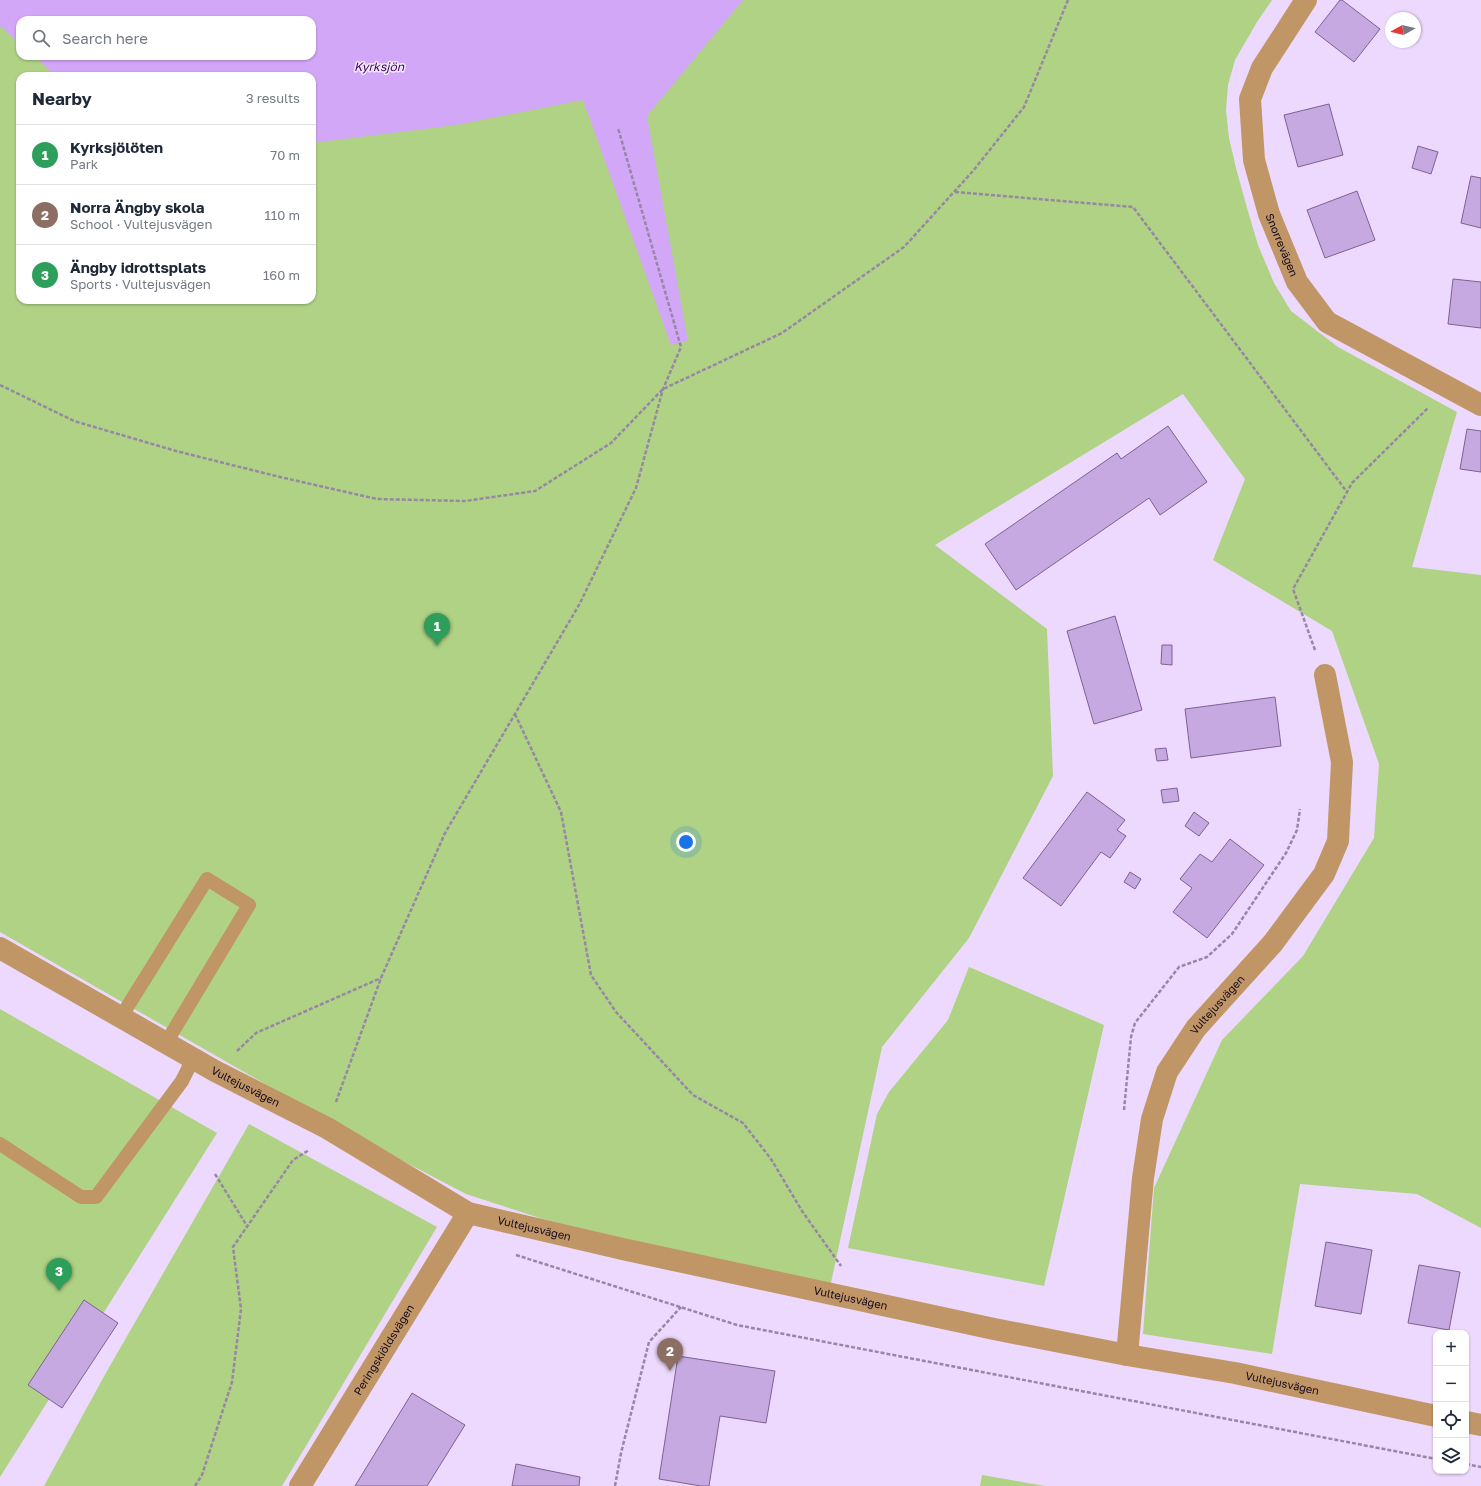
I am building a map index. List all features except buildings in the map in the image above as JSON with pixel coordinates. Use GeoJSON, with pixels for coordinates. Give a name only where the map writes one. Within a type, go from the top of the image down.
{"type":"FeatureCollection","features":[{"type":"Feature","properties":{"kind":"street","name":"Snorrevägen"},"geometry":{"type":"LineString","coordinates":[[1306,0],[1262,68],[1250,99],[1254,160],[1269,214],[1297,282],[1327,322],[1481,405]]}},
{"type":"Feature","properties":{"kind":"street","name":"Vultejusvägen"},"geometry":{"type":"LineString","coordinates":[[1127,1355],[1144,1171],[1152,1119],[1167,1072],[1196,1028],[1273,943],[1324,874],[1338,841],[1342,762],[1325,675]]}},
{"type":"Feature","properties":{"kind":"street","name":"Vultejusvägen"},"geometry":{"type":"LineString","coordinates":[[0,948],[193,1059],[327,1128],[468,1213],[808,1290],[1127,1355],[1235,1373],[1433,1415]]}},
{"type":"Feature","properties":{"kind":"street","name":"Peringskiöldsvägen"},"geometry":{"type":"LineString","coordinates":[[300,1486],[468,1213]]}},
{"type":"Feature","properties":{"kind":"street"},"geometry":{"type":"LineString","coordinates":[[1469,1423],[1481,1425]]}},
{"type":"Feature","properties":{"kind":"lane"},"geometry":{"type":"LineString","coordinates":[[121,1017],[206,879],[249,905],[166,1044]]}},
{"type":"Feature","properties":{"kind":"lane"},"geometry":{"type":"LineString","coordinates":[[0,1144],[81,1197],[96,1197],[182,1081],[193,1059]]}},
{"type":"Feature","properties":{"kind":"path"},"geometry":{"type":"LineString","coordinates":[[0,385],[74,421],[176,451],[272,476],[377,499],[466,501],[535,491],[611,443],[663,389],[782,333],[904,246],[973,171],[1024,107],[1068,0]]}},
{"type":"Feature","properties":{"kind":"path"},"geometry":{"type":"LineString","coordinates":[[194,1486],[202,1475],[232,1382],[240,1309],[233,1247],[293,1160],[308,1152],[327,1128],[381,978],[446,833],[579,605],[636,488],[663,389],[681,347],[618,128]]}},
{"type":"Feature","properties":{"kind":"path"},"geometry":{"type":"LineString","coordinates":[[954,192],[1133,207],[1347,492]]}},
{"type":"Feature","properties":{"kind":"path"},"geometry":{"type":"LineString","coordinates":[[1325,675],[1293,589],[1352,483],[1448,388]]}},
{"type":"Feature","properties":{"kind":"path"},"geometry":{"type":"LineString","coordinates":[[515,714],[561,812],[591,975],[616,1012],[693,1094],[744,1122],[771,1158],[802,1211],[842,1268]]}},
{"type":"Feature","properties":{"kind":"path"},"geometry":{"type":"LineString","coordinates":[[215,1071],[256,1033],[381,978]]}},
{"type":"Feature","properties":{"kind":"path"},"geometry":{"type":"LineString","coordinates":[[215,1174],[247,1226]]}},
{"type":"Feature","properties":{"kind":"path"},"geometry":{"type":"LineString","coordinates":[[515,1255],[737,1325],[1433,1458]]}},
{"type":"Feature","properties":{"kind":"path"},"geometry":{"type":"LineString","coordinates":[[615,1486],[621,1453],[649,1342],[681,1307]]}},
{"type":"Feature","properties":{"kind":"path"},"geometry":{"type":"LineString","coordinates":[[1469,1465],[1481,1467]]}},
{"type":"Feature","properties":{"kind":"green space"},"geometry":{"type":"Polygon","coordinates":[[[0,0],[1272,0],[1257,22],[1235,60],[1228,85],[1226,110],[1229,138],[1247,208],[1258,245],[1274,283],[1291,311],[1338,347],[1457,412],[1412,567],[1481,575],[1481,1228],[1417,1194],[1300,1184],[1272,1354],[1143,1334],[1154,1188],[1222,1040],[1303,956],[1374,838],[1379,764],[1332,631],[1213,560],[1245,479],[1183,394],[935,545],[1047,629],[1053,776],[969,938],[882,1047],[830,1287],[546,1220],[466,1194],[361,1139],[0,932],[0,0]]]}},
{"type":"Feature","properties":{"kind":"green space"},"geometry":{"type":"Polygon","coordinates":[[[969,967],[1104,1025],[1044,1286],[848,1248],[877,1114],[889,1092],[948,1020],[969,967]]]}},
{"type":"Feature","properties":{"kind":"green space"},"geometry":{"type":"Polygon","coordinates":[[[0,1009],[217,1133],[0,1477],[0,1009]]]}},
{"type":"Feature","properties":{"kind":"green space"},"geometry":{"type":"Polygon","coordinates":[[[249,1124],[437,1227],[282,1486],[44,1486],[107,1371],[249,1124]]]}},
{"type":"Feature","properties":{"kind":"green space"},"geometry":{"type":"Polygon","coordinates":[[[982,1475],[1045,1486],[980,1486],[982,1475]]]}},
{"type":"Feature","properties":{"kind":"water","name":"Kyrksjön"},"geometry":{"type":"Polygon","coordinates":[[[0,0],[743,0],[647,116],[688,341],[671,345],[583,100],[456,125],[316,142],[316,72],[52,72],[38,60],[316,60],[316,16],[16,16],[16,40],[0,26],[0,0]]]}},
{"type":"Feature","properties":{"kind":"place","name":"Kyrksjölöten"},"geometry":{"type":"Point","coordinates":[437,646]}},
{"type":"Feature","properties":{"kind":"place","name":"Ängby idrottsplats"},"geometry":{"type":"Point","coordinates":[59,1291]}},
{"type":"Feature","properties":{"kind":"place","name":"Norra Ängby skola"},"geometry":{"type":"Point","coordinates":[670,1371]}}]}
